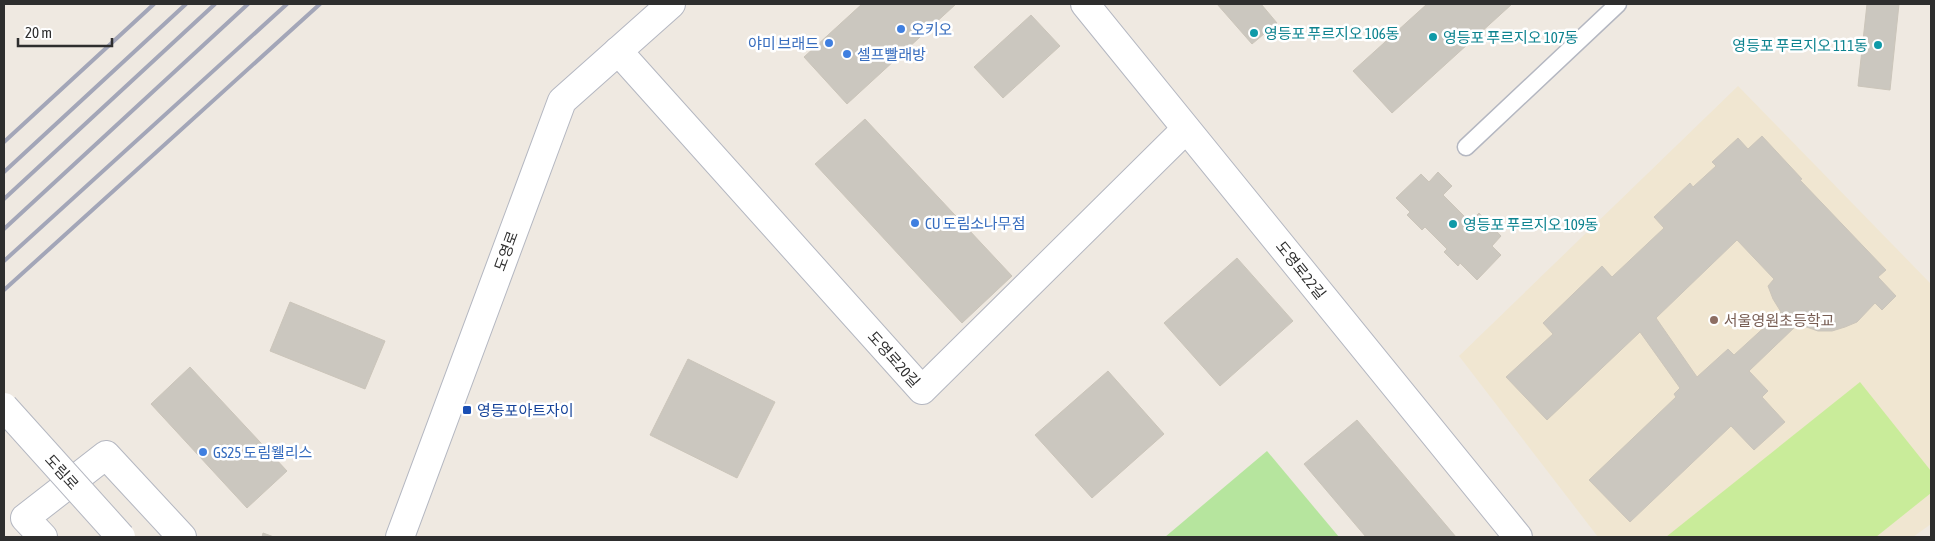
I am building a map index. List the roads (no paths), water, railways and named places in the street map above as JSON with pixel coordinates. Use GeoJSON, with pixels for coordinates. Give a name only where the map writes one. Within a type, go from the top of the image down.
{"type":"FeatureCollection","features":[{"type":"Feature","properties":{"kind":"street","name":"도영로"},"geometry":{"type":"LineString","coordinates":[[400,537],[562,101],[671,4]]}},
{"type":"Feature","properties":{"kind":"street","name":"도영로22길"},"geometry":{"type":"LineString","coordinates":[[1085,4],[1518,537]]}},
{"type":"Feature","properties":{"kind":"street","name":"도영로20길"},"geometry":{"type":"LineString","coordinates":[[618,51],[922,390],[1186,129]]}},
{"type":"Feature","properties":{"kind":"street","name":"도림로"},"geometry":{"type":"LineString","coordinates":[[4,407],[121,537]]}},
{"type":"Feature","properties":{"kind":"street"},"geometry":{"type":"LineString","coordinates":[[24,526],[106,455],[182,537]]}},
{"type":"Feature","properties":{"kind":"lane"},"geometry":{"type":"LineString","coordinates":[[1466,147],[1618,4]]}},
{"type":"Feature","properties":{"kind":"railway"},"geometry":{"type":"LineString","coordinates":[[4,142],[154,4]]}},
{"type":"Feature","properties":{"kind":"railway"},"geometry":{"type":"LineString","coordinates":[[4,172],[186,4]]}},
{"type":"Feature","properties":{"kind":"railway"},"geometry":{"type":"LineString","coordinates":[[4,199],[215,4]]}},
{"type":"Feature","properties":{"kind":"railway"},"geometry":{"type":"LineString","coordinates":[[4,229],[248,4]]}},
{"type":"Feature","properties":{"kind":"railway"},"geometry":{"type":"LineString","coordinates":[[4,261],[287,4]]}},
{"type":"Feature","properties":{"kind":"railway"},"geometry":{"type":"LineString","coordinates":[[4,290],[320,4]]}},
{"type":"Feature","properties":{"kind":"place","name":"오키오"},"geometry":{"type":"Point","coordinates":[901,29]}},
{"type":"Feature","properties":{"kind":"place","name":"영등포 푸르지오 106동"},"geometry":{"type":"Point","coordinates":[1254,33]}},
{"type":"Feature","properties":{"kind":"place","name":"영등포 푸르지오 107동"},"geometry":{"type":"Point","coordinates":[1433,37]}},
{"type":"Feature","properties":{"kind":"place","name":"야미 브래드"},"geometry":{"type":"Point","coordinates":[829,43]}},
{"type":"Feature","properties":{"kind":"place","name":"영등포 푸르지오 111동"},"geometry":{"type":"Point","coordinates":[1878,45]}},
{"type":"Feature","properties":{"kind":"place","name":"셀프빨래방"},"geometry":{"type":"Point","coordinates":[847,54]}},
{"type":"Feature","properties":{"kind":"place","name":"CU 도림소나무점"},"geometry":{"type":"Point","coordinates":[915,223]}},
{"type":"Feature","properties":{"kind":"place","name":"영등포 푸르지오 109동"},"geometry":{"type":"Point","coordinates":[1453,224]}},
{"type":"Feature","properties":{"kind":"place","name":"서울영원초등학교"},"geometry":{"type":"Point","coordinates":[1714,320]}},
{"type":"Feature","properties":{"kind":"place","name":"영등포아트자이"},"geometry":{"type":"Point","coordinates":[467,410]}},
{"type":"Feature","properties":{"kind":"place","name":"GS25 도림웰리스"},"geometry":{"type":"Point","coordinates":[203,452]}}]}
